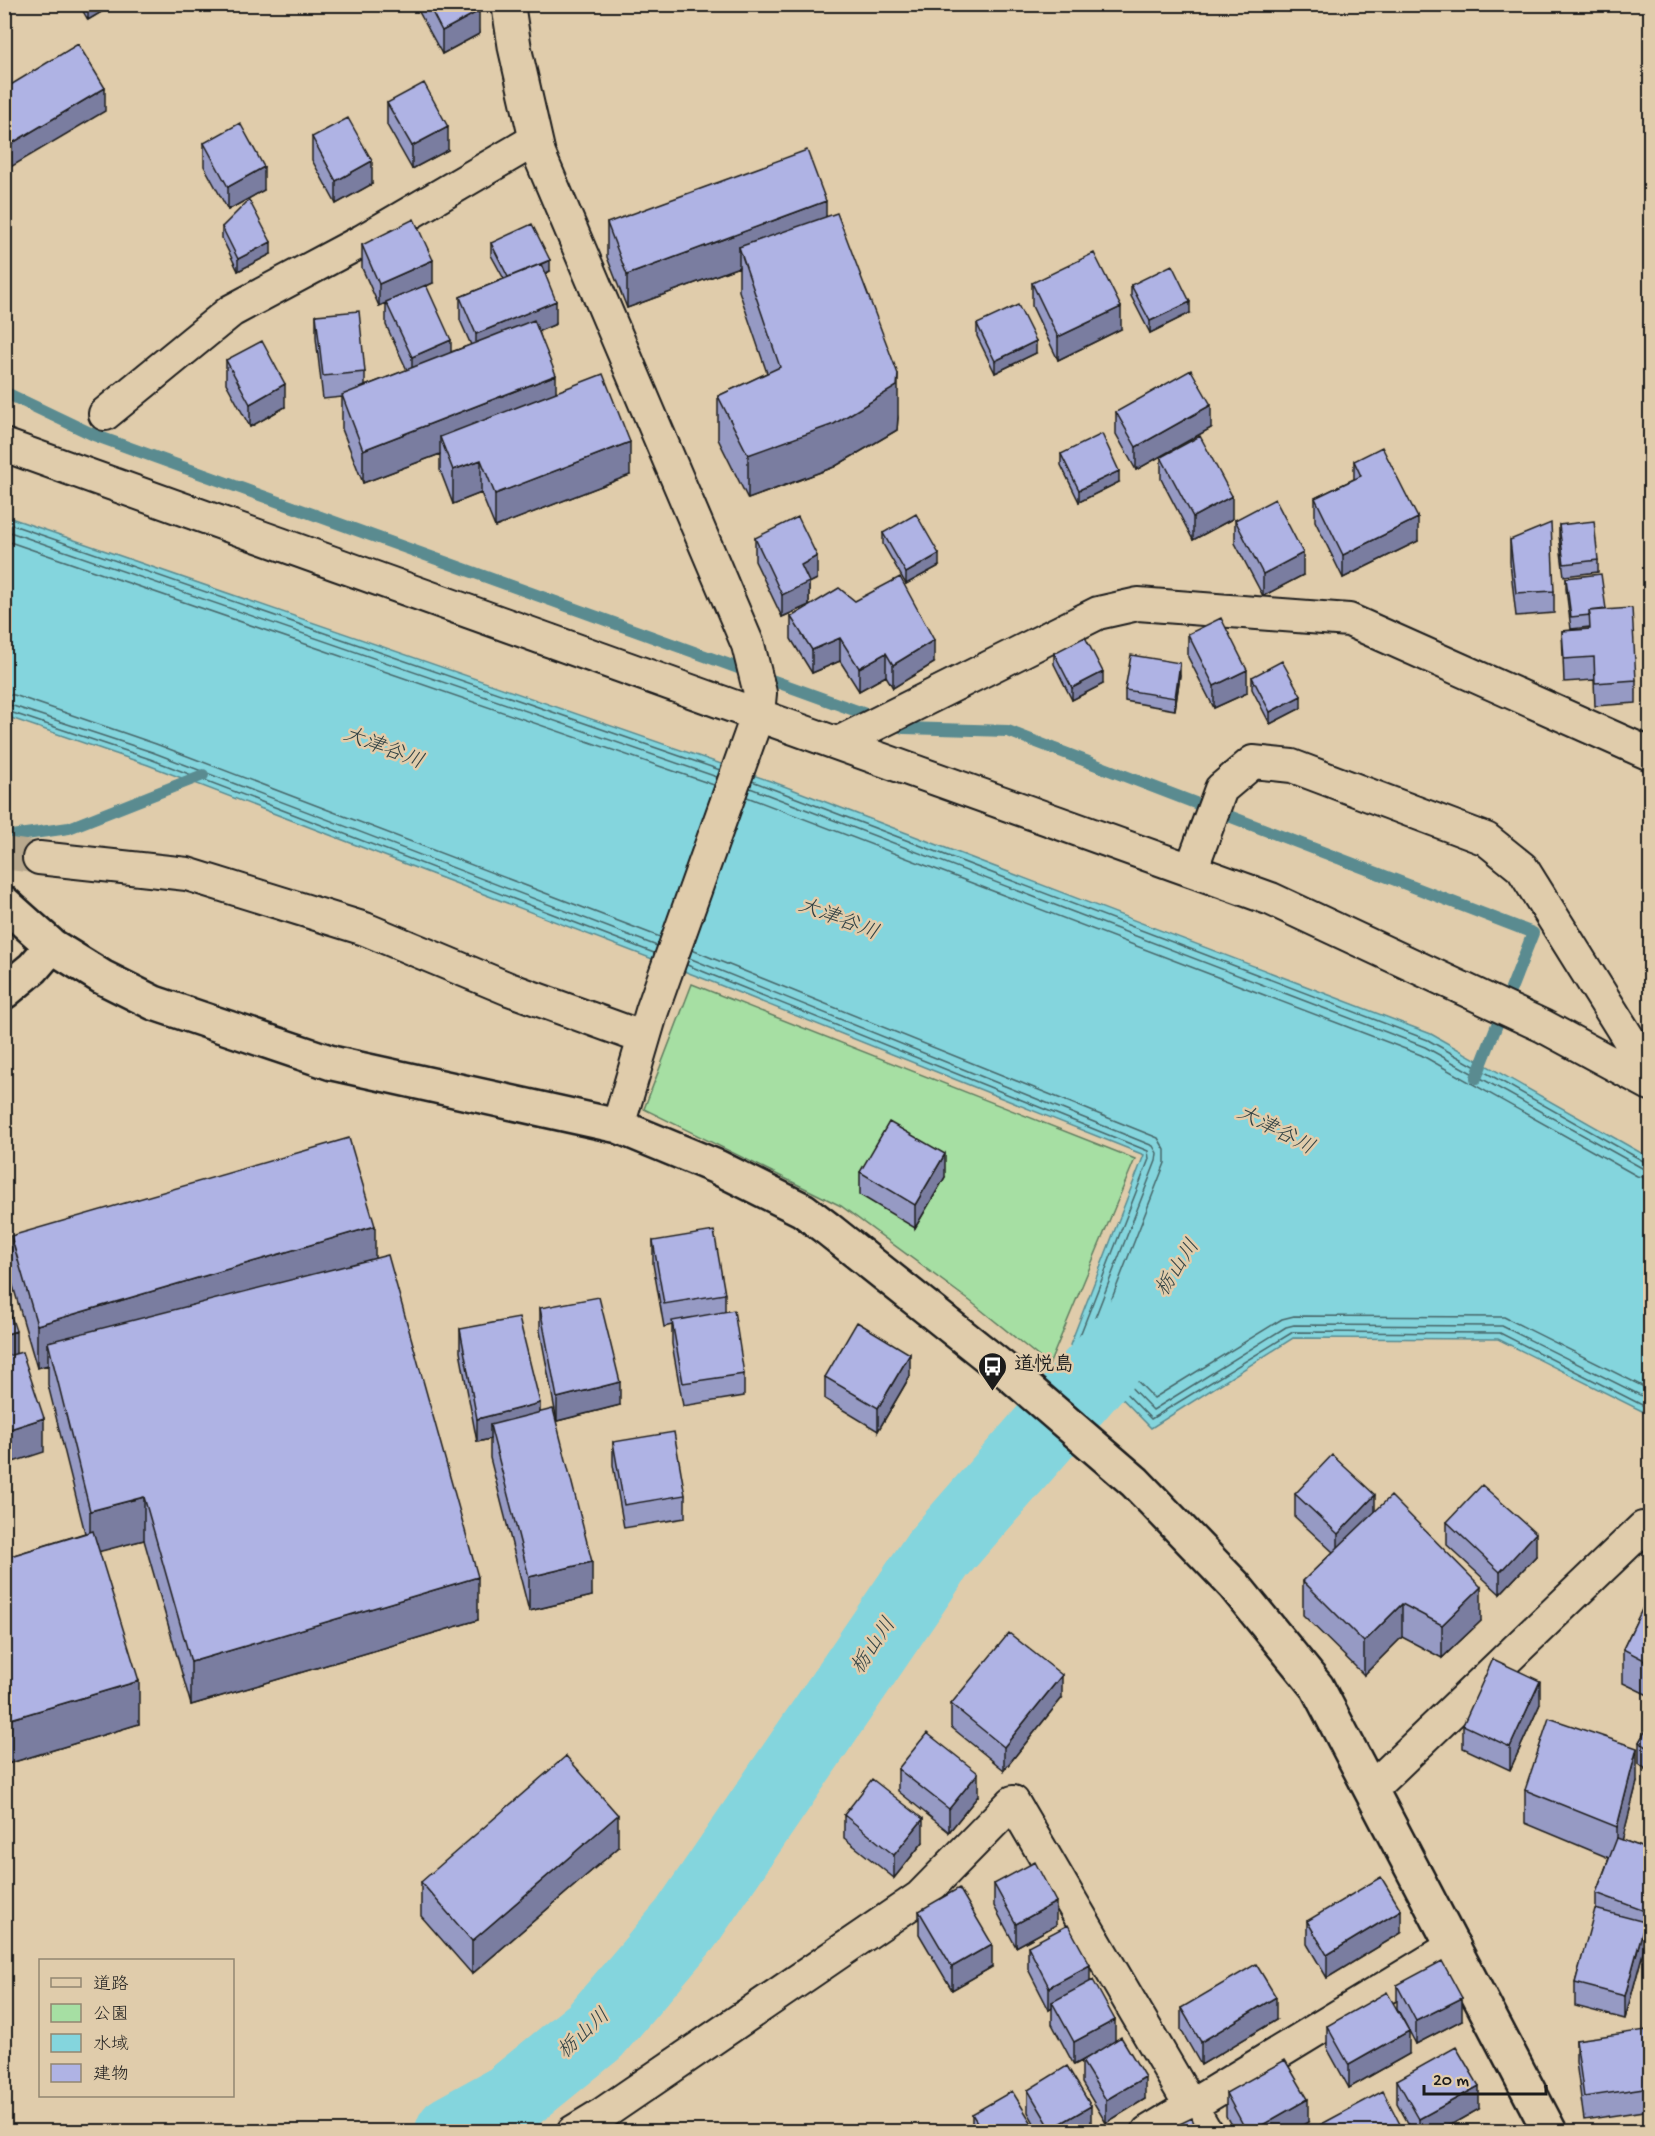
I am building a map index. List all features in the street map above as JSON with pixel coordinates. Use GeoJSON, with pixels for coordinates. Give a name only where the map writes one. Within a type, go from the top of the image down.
{"type":"FeatureCollection","features":[{"type":"Feature","properties":{"kind":"street"},"geometry":{"type":"LineString","coordinates":[[508,4],[515,49],[539,154],[748,645],[760,693],[758,714],[648,1025],[618,1126]]}},
{"type":"Feature","properties":{"kind":"street"},"geometry":{"type":"LineString","coordinates":[[105,414],[231,311],[362,241],[536,140]]}},
{"type":"Feature","properties":{"kind":"street"},"geometry":{"type":"LineString","coordinates":[[4,445],[1271,899],[1543,1026],[1650,1084]]}},
{"type":"Feature","properties":{"kind":"street"},"geometry":{"type":"LineString","coordinates":[[838,742],[1098,613],[1138,604],[1349,620],[1650,754]]}},
{"type":"Feature","properties":{"kind":"street"},"geometry":{"type":"LineString","coordinates":[[1191,870],[1221,789],[1253,762],[1292,766],[1486,838],[1522,867],[1650,1073]]}},
{"type":"Feature","properties":{"kind":"street"},"geometry":{"type":"LineString","coordinates":[[39,858],[188,874],[365,929],[509,989],[648,1025]]}},
{"type":"Feature","properties":{"kind":"street"},"geometry":{"type":"LineString","coordinates":[[4,903],[52,946],[102,977],[154,1002],[332,1064],[618,1126],[717,1167],[803,1210],[1010,1374],[1135,1482],[1234,1585],[1317,1687],[1372,1788],[1550,2132]]}},
{"type":"Feature","properties":{"kind":"street"},"geometry":{"type":"LineString","coordinates":[[4,992],[33,968],[52,946]]}},
{"type":"Feature","properties":{"kind":"street"},"geometry":{"type":"LineString","coordinates":[[1372,1788],[1642,1528]]}},
{"type":"Feature","properties":{"kind":"street"},"geometry":{"type":"LineString","coordinates":[[573,2132],[602,2115],[920,1897],[1013,1802],[1198,2119]]}},
{"type":"Feature","properties":{"kind":"street"},"geometry":{"type":"LineString","coordinates":[[1148,2132],[1198,2119],[1454,1946]]}},
{"type":"Feature","properties":{"kind":"green space"},"geometry":{"type":"Polygon","coordinates":[[[692,984],[1135,1159],[1049,1365],[970,1301],[841,1206],[644,1109],[692,984]]]}},
{"type":"Feature","properties":{"kind":"water","name":"大津谷川"},"geometry":{"type":"Polygon","coordinates":[[[5,516],[776,783],[1431,1034],[1650,1158],[1650,1415],[1498,1339],[1293,1338],[1151,1428],[1070,1345],[1144,1155],[707,980],[148,765],[5,716],[5,516]]]}},
{"type":"Feature","properties":{"kind":"building"},"geometry":{"type":"Polygon","coordinates":[[[428,4],[475,4],[479,11],[442,31],[428,4]]]}},
{"type":"Feature","properties":{"kind":"building"},"geometry":{"type":"Polygon","coordinates":[[[78,44],[105,88],[4,148],[4,89],[78,44]]]}},
{"type":"Feature","properties":{"kind":"building"},"geometry":{"type":"Polygon","coordinates":[[[424,83],[448,127],[412,146],[387,103],[424,83]]]}},
{"type":"Feature","properties":{"kind":"building"},"geometry":{"type":"Polygon","coordinates":[[[348,118],[372,161],[336,181],[312,137],[348,118]]]}},
{"type":"Feature","properties":{"kind":"building"},"geometry":{"type":"Polygon","coordinates":[[[240,123],[264,167],[228,187],[204,143],[240,123]]]}},
{"type":"Feature","properties":{"kind":"building"},"geometry":{"type":"Polygon","coordinates":[[[807,150],[826,201],[627,275],[607,223],[807,150]]]}},
{"type":"Feature","properties":{"kind":"building"},"geometry":{"type":"Polygon","coordinates":[[[249,200],[271,242],[238,259],[222,227],[249,200]]]}},
{"type":"Feature","properties":{"kind":"building"},"geometry":{"type":"Polygon","coordinates":[[[837,213],[898,374],[897,386],[834,424],[748,455],[718,396],[780,367],[739,247],[837,213]]]}},
{"type":"Feature","properties":{"kind":"building"},"geometry":{"type":"Polygon","coordinates":[[[414,219],[433,260],[379,284],[362,245],[414,219]]]}},
{"type":"Feature","properties":{"kind":"building"},"geometry":{"type":"Polygon","coordinates":[[[532,224],[550,260],[508,277],[491,243],[532,224]]]}},
{"type":"Feature","properties":{"kind":"building"},"geometry":{"type":"Polygon","coordinates":[[[1094,253],[1121,307],[1058,337],[1032,283],[1094,253]]]}},
{"type":"Feature","properties":{"kind":"building"},"geometry":{"type":"Polygon","coordinates":[[[541,264],[556,301],[476,334],[460,297],[541,264]]]}},
{"type":"Feature","properties":{"kind":"building"},"geometry":{"type":"Polygon","coordinates":[[[1172,265],[1190,302],[1150,321],[1131,285],[1172,265]]]}},
{"type":"Feature","properties":{"kind":"building"},"geometry":{"type":"Polygon","coordinates":[[[426,285],[451,340],[412,357],[386,302],[426,285]]]}},
{"type":"Feature","properties":{"kind":"building"},"geometry":{"type":"Polygon","coordinates":[[[1018,305],[1036,341],[995,361],[977,324],[1018,305]]]}},
{"type":"Feature","properties":{"kind":"building"},"geometry":{"type":"Polygon","coordinates":[[[359,311],[365,372],[323,376],[316,315],[359,311]]]}},
{"type":"Feature","properties":{"kind":"building"},"geometry":{"type":"Polygon","coordinates":[[[534,320],[556,375],[363,450],[342,395],[534,320]]]}},
{"type":"Feature","properties":{"kind":"building"},"geometry":{"type":"Polygon","coordinates":[[[262,341],[285,384],[250,404],[226,360],[262,341]]]}},
{"type":"Feature","properties":{"kind":"building"},"geometry":{"type":"Polygon","coordinates":[[[1191,370],[1211,405],[1136,447],[1116,412],[1191,370]]]}},
{"type":"Feature","properties":{"kind":"building"},"geometry":{"type":"Polygon","coordinates":[[[603,374],[630,442],[495,494],[481,460],[453,470],[440,437],[603,374]]]}},
{"type":"Feature","properties":{"kind":"building"},"geometry":{"type":"Polygon","coordinates":[[[1102,434],[1119,471],[1079,490],[1061,454],[1102,434]]]}},
{"type":"Feature","properties":{"kind":"building"},"geometry":{"type":"Polygon","coordinates":[[[1200,436],[1232,496],[1193,517],[1161,457],[1200,436]]]}},
{"type":"Feature","properties":{"kind":"building"},"geometry":{"type":"Polygon","coordinates":[[[1382,447],[1418,518],[1343,555],[1315,498],[1361,476],[1354,461],[1382,447]]]}},
{"type":"Feature","properties":{"kind":"building"},"geometry":{"type":"Polygon","coordinates":[[[1275,499],[1303,553],[1263,574],[1235,520],[1275,499]]]}},
{"type":"Feature","properties":{"kind":"building"},"geometry":{"type":"Polygon","coordinates":[[[916,514],[939,554],[906,573],[883,533],[916,514]]]}},
{"type":"Feature","properties":{"kind":"building"},"geometry":{"type":"Polygon","coordinates":[[[798,517],[817,556],[801,565],[809,582],[782,595],[755,538],[798,517]]]}},
{"type":"Feature","properties":{"kind":"building"},"geometry":{"type":"Polygon","coordinates":[[[1594,521],[1598,560],[1564,564],[1559,525],[1594,521]]]}},
{"type":"Feature","properties":{"kind":"building"},"geometry":{"type":"Polygon","coordinates":[[[1551,523],[1554,591],[1516,593],[1510,540],[1551,523]]]}},
{"type":"Feature","properties":{"kind":"building"},"geometry":{"type":"Polygon","coordinates":[[[1601,574],[1606,609],[1589,611],[1590,615],[1571,617],[1566,578],[1601,574]]]}},
{"type":"Feature","properties":{"kind":"building"},"geometry":{"type":"Polygon","coordinates":[[[900,577],[934,640],[893,665],[886,653],[859,668],[840,638],[812,650],[791,617],[839,588],[855,601],[900,577]]]}},
{"type":"Feature","properties":{"kind":"building"},"geometry":{"type":"Polygon","coordinates":[[[1632,608],[1636,680],[1595,683],[1594,657],[1564,659],[1562,631],[1590,629],[1589,611],[1632,608]]]}},
{"type":"Feature","properties":{"kind":"building"},"geometry":{"type":"Polygon","coordinates":[[[1221,618],[1247,670],[1214,686],[1188,634],[1221,618]]]}},
{"type":"Feature","properties":{"kind":"building"},"geometry":{"type":"Polygon","coordinates":[[[1085,637],[1103,672],[1072,688],[1054,653],[1085,637]]]}},
{"type":"Feature","properties":{"kind":"building"},"geometry":{"type":"Polygon","coordinates":[[[1131,655],[1180,663],[1175,698],[1125,690],[1131,655]]]}},
{"type":"Feature","properties":{"kind":"building"},"geometry":{"type":"Polygon","coordinates":[[[1282,661],[1301,696],[1270,712],[1252,677],[1282,661]]]}},
{"type":"Feature","properties":{"kind":"building"},"geometry":{"type":"Polygon","coordinates":[[[889,1122],[945,1154],[915,1205],[860,1172],[889,1122]]]}},
{"type":"Feature","properties":{"kind":"building"},"geometry":{"type":"Polygon","coordinates":[[[349,1138],[375,1226],[37,1325],[11,1236],[349,1138]]]}},
{"type":"Feature","properties":{"kind":"building"},"geometry":{"type":"Polygon","coordinates":[[[714,1231],[725,1294],[664,1304],[653,1241],[714,1231]]]}},
{"type":"Feature","properties":{"kind":"building"},"geometry":{"type":"Polygon","coordinates":[[[388,1255],[478,1577],[191,1662],[144,1497],[90,1511],[48,1342],[388,1255]]]}},
{"type":"Feature","properties":{"kind":"building"},"geometry":{"type":"Polygon","coordinates":[[[4,1295],[16,1331],[4,1335],[4,1295]]]}},
{"type":"Feature","properties":{"kind":"building"},"geometry":{"type":"Polygon","coordinates":[[[599,1297],[620,1382],[557,1398],[540,1308],[599,1297]]]}},
{"type":"Feature","properties":{"kind":"building"},"geometry":{"type":"Polygon","coordinates":[[[734,1310],[744,1374],[683,1383],[672,1321],[734,1310]]]}},
{"type":"Feature","properties":{"kind":"building"},"geometry":{"type":"Polygon","coordinates":[[[519,1318],[540,1403],[477,1419],[460,1329],[519,1318]]]}},
{"type":"Feature","properties":{"kind":"building"},"geometry":{"type":"Polygon","coordinates":[[[857,1322],[910,1354],[878,1408],[825,1377],[857,1322]]]}},
{"type":"Feature","properties":{"kind":"building"},"geometry":{"type":"Polygon","coordinates":[[[22,1352],[44,1418],[4,1431],[4,1357],[22,1352]]]}},
{"type":"Feature","properties":{"kind":"building"},"geometry":{"type":"Polygon","coordinates":[[[553,1409],[592,1562],[529,1577],[490,1425],[553,1409]]]}},
{"type":"Feature","properties":{"kind":"building"},"geometry":{"type":"Polygon","coordinates":[[[674,1432],[685,1495],[624,1505],[613,1442],[674,1432]]]}},
{"type":"Feature","properties":{"kind":"building"},"geometry":{"type":"Polygon","coordinates":[[[1332,1455],[1375,1495],[1338,1534],[1295,1494],[1332,1455]]]}},
{"type":"Feature","properties":{"kind":"building"},"geometry":{"type":"Polygon","coordinates":[[[1482,1485],[1536,1533],[1500,1572],[1447,1522],[1482,1485]]]}},
{"type":"Feature","properties":{"kind":"building"},"geometry":{"type":"Polygon","coordinates":[[[1391,1496],[1481,1587],[1442,1625],[1402,1604],[1364,1642],[1303,1581],[1391,1496]]]}},
{"type":"Feature","properties":{"kind":"building"},"geometry":{"type":"Polygon","coordinates":[[[93,1531],[139,1681],[4,1721],[4,1558],[93,1531]]]}},
{"type":"Feature","properties":{"kind":"building"},"geometry":{"type":"Polygon","coordinates":[[[1650,1593],[1650,1663],[1623,1649],[1650,1593]]]}},
{"type":"Feature","properties":{"kind":"building"},"geometry":{"type":"Polygon","coordinates":[[[1009,1633],[1062,1675],[1004,1747],[951,1704],[1009,1633]]]}},
{"type":"Feature","properties":{"kind":"building"},"geometry":{"type":"Polygon","coordinates":[[[1493,1659],[1540,1681],[1510,1747],[1463,1725],[1493,1659]]]}},
{"type":"Feature","properties":{"kind":"building"},"geometry":{"type":"Polygon","coordinates":[[[1549,1718],[1637,1748],[1617,1827],[1525,1790],[1549,1718]]]}},
{"type":"Feature","properties":{"kind":"building"},"geometry":{"type":"Polygon","coordinates":[[[1650,1723],[1650,1749],[1639,1742],[1650,1723]]]}},
{"type":"Feature","properties":{"kind":"building"},"geometry":{"type":"Polygon","coordinates":[[[927,1733],[978,1773],[949,1809],[898,1769],[927,1733]]]}},
{"type":"Feature","properties":{"kind":"building"},"geometry":{"type":"Polygon","coordinates":[[[566,1756],[618,1815],[472,1941],[421,1882],[566,1756]]]}},
{"type":"Feature","properties":{"kind":"building"},"geometry":{"type":"Polygon","coordinates":[[[872,1779],[923,1819],[894,1855],[844,1815],[872,1779]]]}},
{"type":"Feature","properties":{"kind":"building"},"geometry":{"type":"Polygon","coordinates":[[[1617,1838],[1650,1850],[1650,1913],[1596,1893],[1617,1838]]]}},
{"type":"Feature","properties":{"kind":"building"},"geometry":{"type":"Polygon","coordinates":[[[1035,1862],[1056,1902],[1016,1924],[994,1884],[1035,1862]]]}},
{"type":"Feature","properties":{"kind":"building"},"geometry":{"type":"Polygon","coordinates":[[[1381,1877],[1401,1910],[1327,1955],[1307,1921],[1381,1877]]]}},
{"type":"Feature","properties":{"kind":"building"},"geometry":{"type":"Polygon","coordinates":[[[959,1888],[992,1944],[952,1967],[919,1911],[959,1888]]]}},
{"type":"Feature","properties":{"kind":"building"},"geometry":{"type":"Polygon","coordinates":[[[1595,1909],[1645,1922],[1625,1996],[1575,1983],[1595,1909]]]}},
{"type":"Feature","properties":{"kind":"building"},"geometry":{"type":"Polygon","coordinates":[[[1068,1925],[1090,1965],[1049,1987],[1028,1946],[1068,1925]]]}},
{"type":"Feature","properties":{"kind":"building"},"geometry":{"type":"Polygon","coordinates":[[[1442,1961],[1462,1998],[1416,2021],[1397,1985],[1442,1961]]]}},
{"type":"Feature","properties":{"kind":"building"},"geometry":{"type":"Polygon","coordinates":[[[1256,1964],[1276,1997],[1201,2042],[1181,2008],[1256,1964]]]}},
{"type":"Feature","properties":{"kind":"building"},"geometry":{"type":"Polygon","coordinates":[[[1093,1980],[1115,2020],[1074,2042],[1052,2002],[1093,1980]]]}},
{"type":"Feature","properties":{"kind":"building"},"geometry":{"type":"Polygon","coordinates":[[[1387,1992],[1409,2031],[1349,2065],[1327,2026],[1387,1992]]]}},
{"type":"Feature","properties":{"kind":"building"},"geometry":{"type":"Polygon","coordinates":[[[1646,2030],[1650,2058],[1650,2087],[1584,2097],[1576,2040],[1646,2030]]]}},
{"type":"Feature","properties":{"kind":"building"},"geometry":{"type":"Polygon","coordinates":[[[1121,2037],[1145,2077],[1106,2100],[1082,2061],[1121,2037]]]}},
{"type":"Feature","properties":{"kind":"building"},"geometry":{"type":"Polygon","coordinates":[[[1456,2047],[1479,2086],[1419,2119],[1397,2080],[1456,2047]]]}},
{"type":"Feature","properties":{"kind":"building"},"geometry":{"type":"Polygon","coordinates":[[[1285,2060],[1308,2099],[1247,2132],[1226,2093],[1285,2060]]]}},
{"type":"Feature","properties":{"kind":"building"},"geometry":{"type":"Polygon","coordinates":[[[1067,2066],[1091,2106],[1051,2129],[1028,2090],[1067,2066]]]}},
{"type":"Feature","properties":{"kind":"building"},"geometry":{"type":"Polygon","coordinates":[[[1012,2091],[1036,2130],[1033,2132],[983,2132],[972,2114],[1012,2091]]]}},
{"type":"Feature","properties":{"kind":"building"},"geometry":{"type":"Polygon","coordinates":[[[1383,2091],[1404,2132],[1307,2132],[1383,2091]]]}},
{"type":"Feature","properties":{"kind":"building"},"geometry":{"type":"Polygon","coordinates":[[[1192,2118],[1197,2132],[1163,2132],[1192,2118]]]}},
{"type":"Feature","properties":{"kind":"waterway"},"geometry":{"type":"LineString","coordinates":[[4,392],[94,435],[904,728],[1008,731],[1533,933],[1476,1078]]}},
{"type":"Feature","properties":{"kind":"waterway"},"geometry":{"type":"LineString","coordinates":[[4,837],[69,828],[203,775]]}},
{"type":"Feature","properties":{"kind":"waterway","name":"栃山川"},"geometry":{"type":"LineString","coordinates":[[452,2132],[510,2100],[595,2031],[686,1924],[938,1554],[1163,1296]]}},
{"type":"Feature","properties":{"kind":"tunnel"},"geometry":{"type":"LineString","coordinates":[[4,853],[39,858]]}},
{"type":"Feature","properties":{"kind":"place","name":"道悦島"},"geometry":{"type":"Point","coordinates":[993,1392]}}]}
